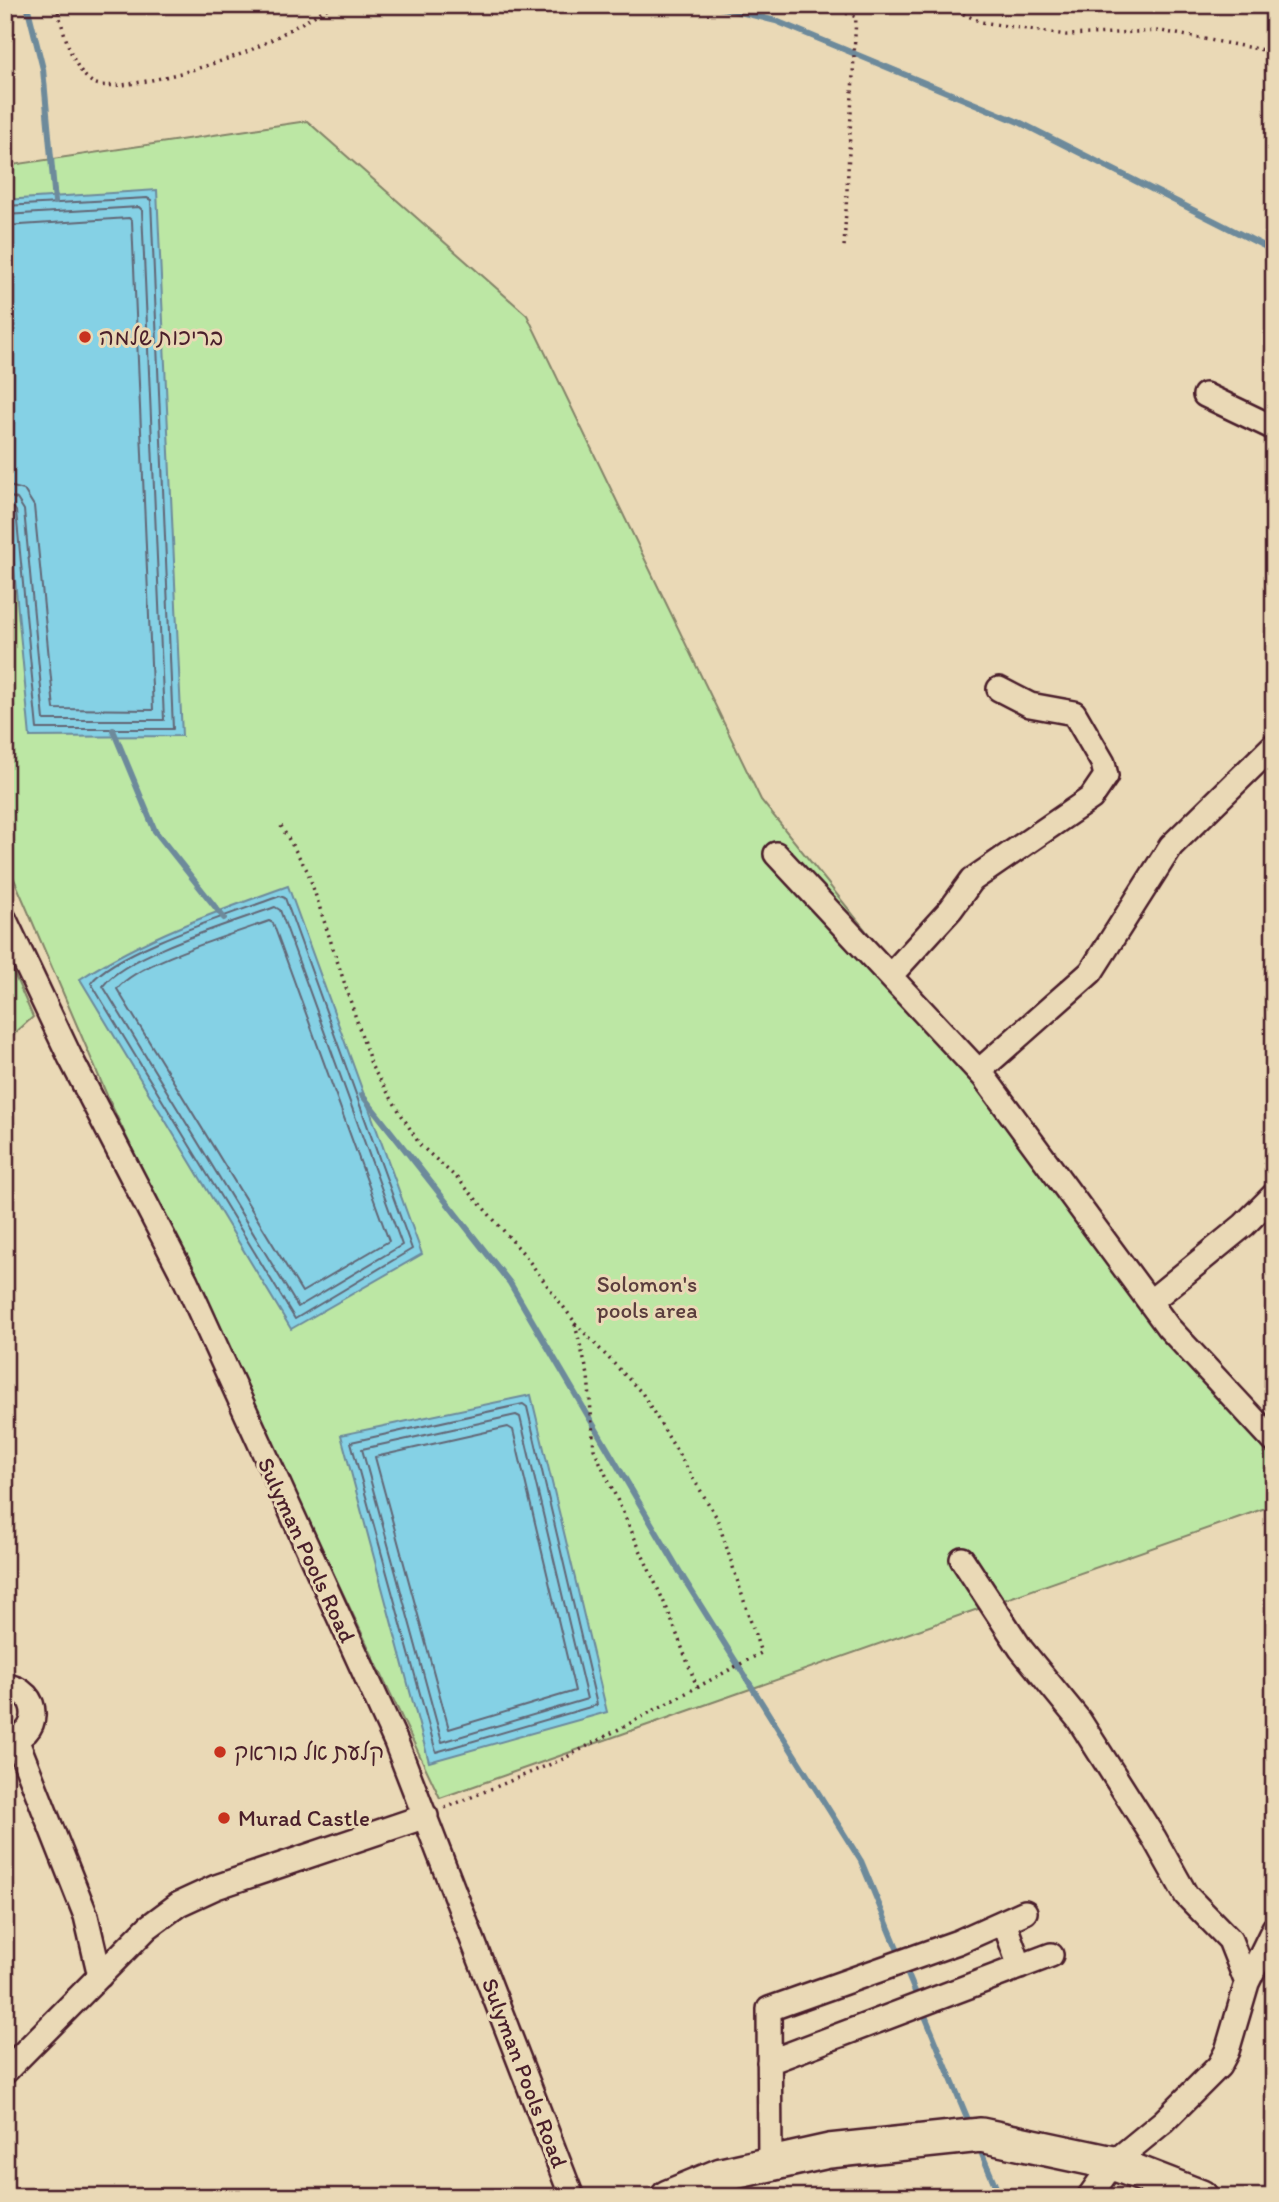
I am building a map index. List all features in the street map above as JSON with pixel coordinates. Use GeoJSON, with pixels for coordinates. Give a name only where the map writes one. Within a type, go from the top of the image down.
{"type":"FeatureCollection","features":[{"type":"Feature","properties":{"kind":"main road"},"geometry":{"type":"LineString","coordinates":[[668,2197],[721,2175],[829,2151],[981,2135],[1114,2163],[1201,2197]]}},
{"type":"Feature","properties":{"kind":"street"},"geometry":{"type":"LineString","coordinates":[[1205,395],[1274,428]]}},
{"type":"Feature","properties":{"kind":"street"},"geometry":{"type":"LineString","coordinates":[[890,976],[951,909],[972,880],[1091,798],[1106,776],[1103,763],[1074,713],[1030,705],[999,688]]}},
{"type":"Feature","properties":{"kind":"street"},"geometry":{"type":"LineString","coordinates":[[979,1071],[1091,972],[1171,846],[1274,745]]}},
{"type":"Feature","properties":{"kind":"street"},"geometry":{"type":"LineString","coordinates":[[776,854],[979,1071],[1168,1326],[1274,1441]]}},
{"type":"Feature","properties":{"kind":"street","name":"Sulyman Pools Road"},"geometry":{"type":"LineString","coordinates":[[5,920],[76,1069],[186,1281],[396,1742],[572,2197]]}},
{"type":"Feature","properties":{"kind":"street"},"geometry":{"type":"LineString","coordinates":[[1150,1302],[1244,1225],[1274,1195]]}},
{"type":"Feature","properties":{"kind":"street"},"geometry":{"type":"LineString","coordinates":[[962,1559],[1021,1649],[1079,1720],[1154,1838],[1186,1895],[1230,1940],[1247,1983]]}},
{"type":"Feature","properties":{"kind":"street"},"geometry":{"type":"LineString","coordinates":[[5,1686],[21,1690],[28,1695],[35,1711],[30,1729],[10,1740],[86,1916],[100,1976]]}},
{"type":"Feature","properties":{"kind":"street"},"geometry":{"type":"LineString","coordinates":[[5,2073],[148,1927],[179,1904],[216,1887],[426,1816]]}},
{"type":"Feature","properties":{"kind":"street"},"geometry":{"type":"LineString","coordinates":[[770,2164],[769,2009],[958,1942],[1025,1912]]}},
{"type":"Feature","properties":{"kind":"street"},"geometry":{"type":"LineString","coordinates":[[1004,1922],[1020,1967]]}},
{"type":"Feature","properties":{"kind":"street"},"geometry":{"type":"LineString","coordinates":[[1089,2197],[1114,2163],[1164,2121],[1219,2066],[1227,2051],[1247,1983],[1274,1928]]}},
{"type":"Feature","properties":{"kind":"street"},"geometry":{"type":"LineString","coordinates":[[769,2062],[1051,1955]]}},
{"type":"Feature","properties":{"kind":"path"},"geometry":{"type":"LineString","coordinates":[[56,5],[78,70],[93,84],[109,86],[131,86],[251,50],[334,5]]}},
{"type":"Feature","properties":{"kind":"path"},"geometry":{"type":"LineString","coordinates":[[687,5],[755,11],[828,6],[856,17],[844,248]]}},
{"type":"Feature","properties":{"kind":"path"},"geometry":{"type":"LineString","coordinates":[[842,12],[846,5]]}},
{"type":"Feature","properties":{"kind":"path"},"geometry":{"type":"LineString","coordinates":[[944,5],[981,22],[1066,35],[1161,31],[1274,52]]}},
{"type":"Feature","properties":{"kind":"path"},"geometry":{"type":"LineString","coordinates":[[281,826],[309,873],[372,1067],[420,1145],[459,1180],[574,1321],[642,1393],[717,1518],[761,1653],[563,1759],[426,1816]]}},
{"type":"Feature","properties":{"kind":"path"},"geometry":{"type":"LineString","coordinates":[[574,1321],[588,1375],[594,1449],[668,1611],[697,1687]]}},
{"type":"Feature","properties":{"kind":"green space","name":"Solomon's pools area"},"geometry":{"type":"Polygon","coordinates":[[[307,121],[527,315],[761,800],[1274,1439],[1274,1505],[440,1798],[109,1100],[5,858],[5,166],[307,121]]]}},
{"type":"Feature","properties":{"kind":"green space"},"geometry":{"type":"Polygon","coordinates":[[[5,953],[33,1017],[5,1042],[5,953]]]}},
{"type":"Feature","properties":{"kind":"water","name":"בריכות שלמה"},"geometry":{"type":"Polygon","coordinates":[[[157,190],[182,736],[30,737],[5,475],[5,200],[157,190]]]}},
{"type":"Feature","properties":{"kind":"water"},"geometry":{"type":"Polygon","coordinates":[[[288,886],[422,1254],[291,1329],[80,979],[155,938],[288,886]]]}},
{"type":"Feature","properties":{"kind":"water"},"geometry":{"type":"Polygon","coordinates":[[[531,1395],[607,1712],[429,1762],[341,1435],[531,1395]]]}},
{"type":"Feature","properties":{"kind":"waterway"},"geometry":{"type":"LineString","coordinates":[[27,5],[43,69],[55,202]]}},
{"type":"Feature","properties":{"kind":"waterway"},"geometry":{"type":"LineString","coordinates":[[711,5],[776,21],[1021,123],[1274,251]]}},
{"type":"Feature","properties":{"kind":"waterway"},"geometry":{"type":"LineString","coordinates":[[113,730],[155,831],[224,918]]}},
{"type":"Feature","properties":{"kind":"waterway"},"geometry":{"type":"LineString","coordinates":[[362,1095],[510,1283],[684,1579],[861,1861],[971,2127]]}},
{"type":"Feature","properties":{"kind":"waterway"},"geometry":{"type":"LineString","coordinates":[[979,2147],[1000,2197]]}},
{"type":"Feature","properties":{"kind":"place","name":"בריכות שלמה"},"geometry":{"type":"Point","coordinates":[85,337]}},
{"type":"Feature","properties":{"kind":"place","name":"קלעת אל בוראק"},"geometry":{"type":"Point","coordinates":[220,1752]}},
{"type":"Feature","properties":{"kind":"place","name":"Murad Castle"},"geometry":{"type":"Point","coordinates":[224,1818]}}]}
